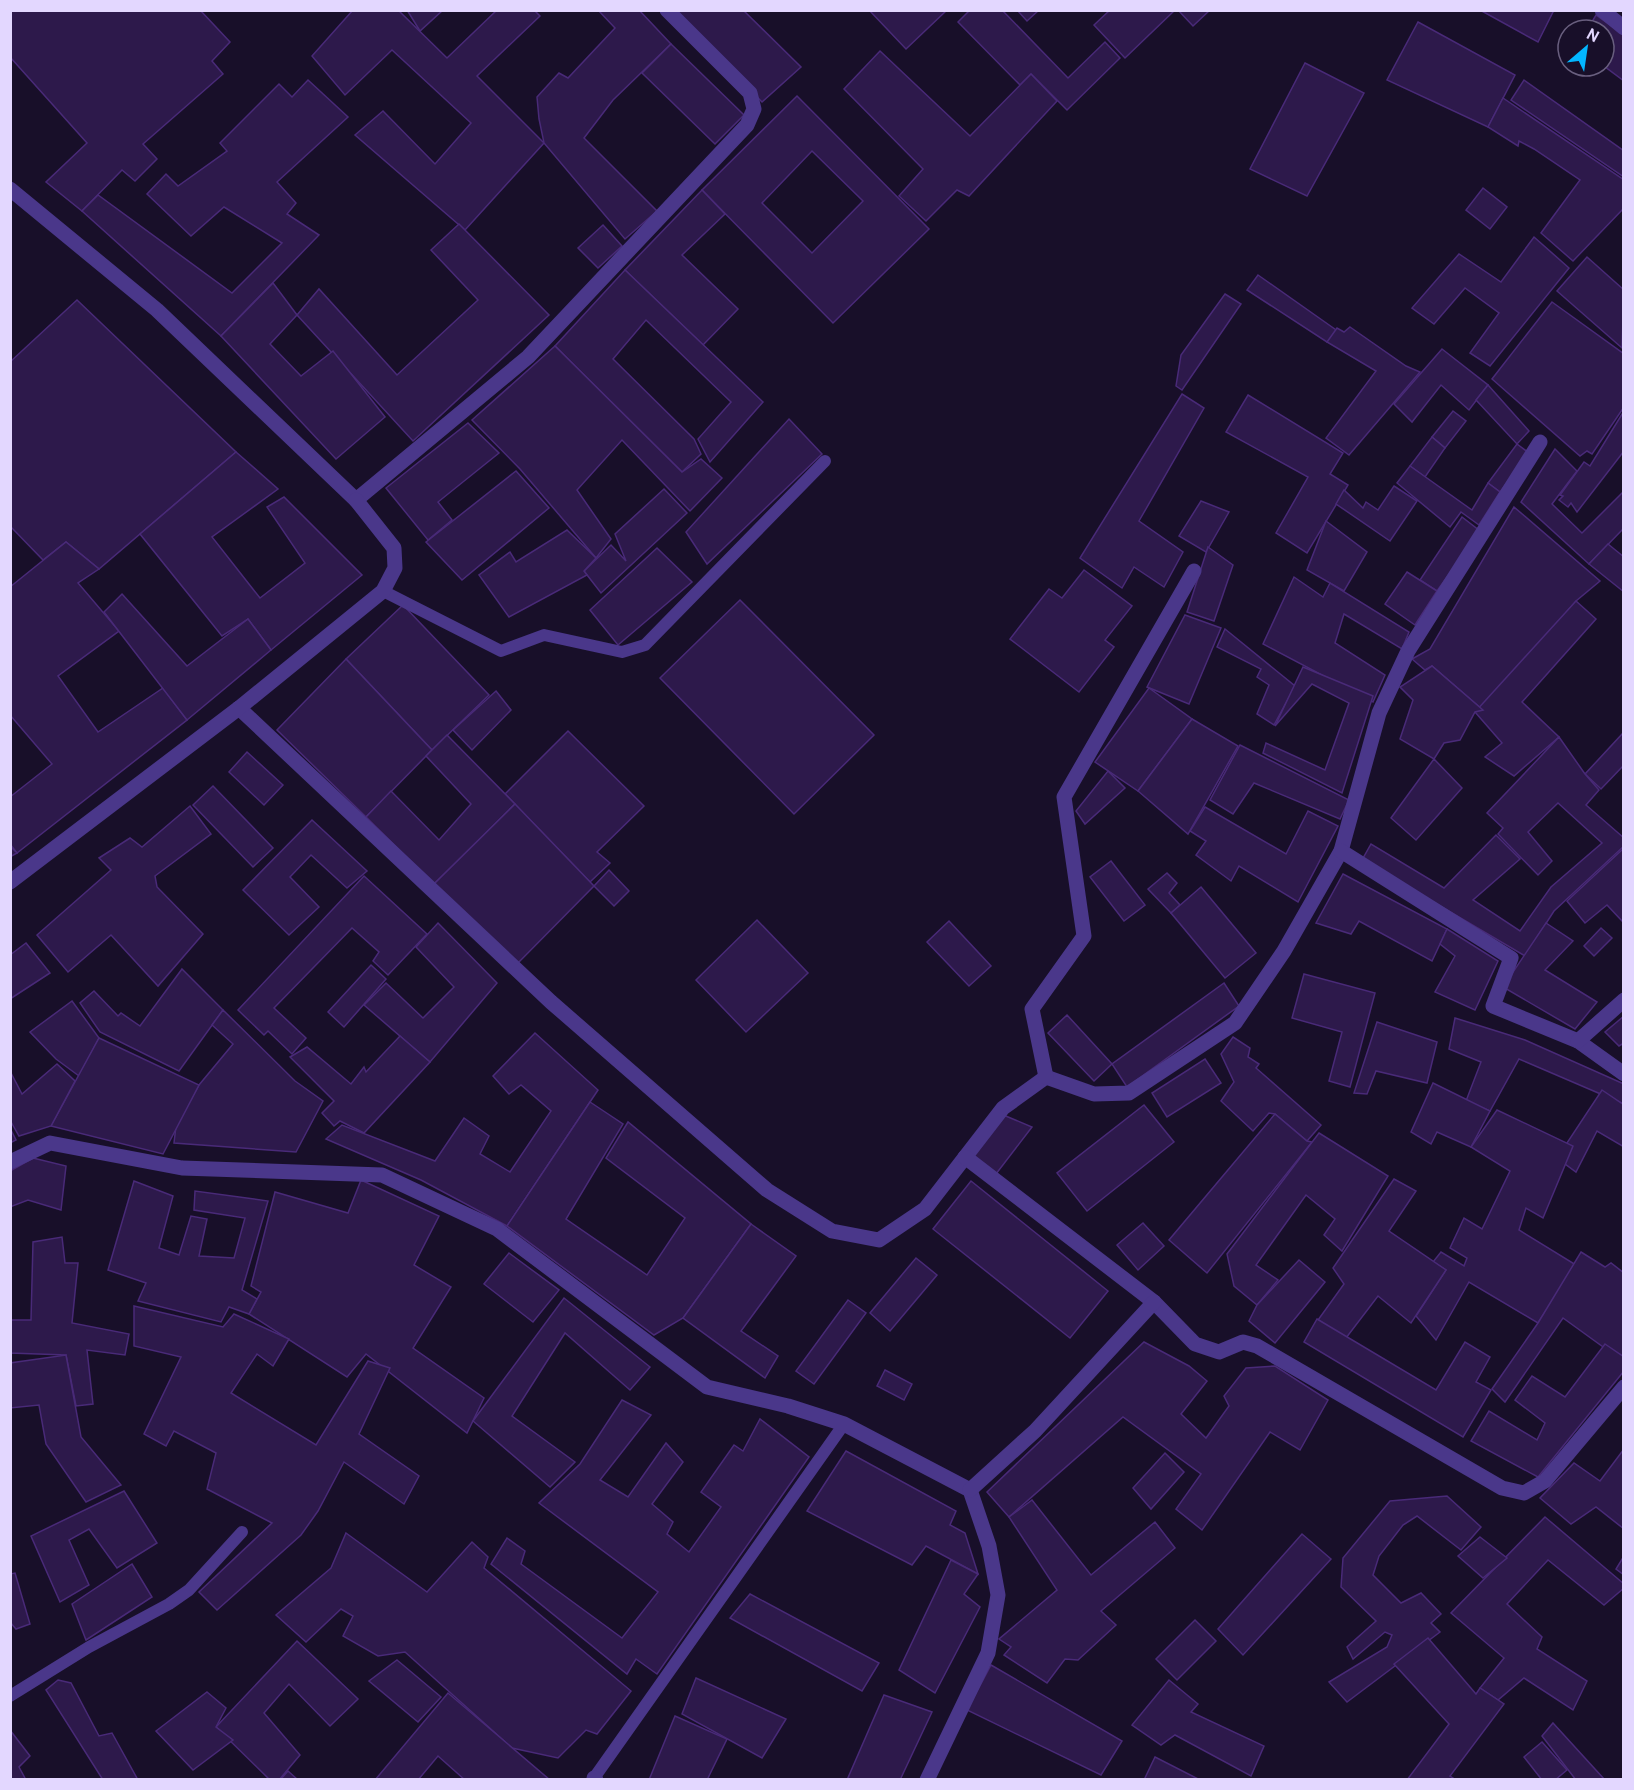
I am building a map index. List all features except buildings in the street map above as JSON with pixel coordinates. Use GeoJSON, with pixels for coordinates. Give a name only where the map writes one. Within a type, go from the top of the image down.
{"type":"FeatureCollection","features":[{"type":"Feature","properties":{"kind":"street"},"geometry":{"type":"LineString","coordinates":[[356,500],[528,357],[747,125],[753,109],[750,93],[667,10]]}},
{"type":"Feature","properties":{"kind":"street"},"geometry":{"type":"LineString","coordinates":[[1602,10],[1623,28]]}},
{"type":"Feature","properties":{"kind":"street"},"geometry":{"type":"LineString","coordinates":[[10,189],[157,310],[356,500],[394,548],[395,568],[383,591],[239,708],[10,882]]}},
{"type":"Feature","properties":{"kind":"street"},"geometry":{"type":"LineString","coordinates":[[1046,1077],[1094,1094],[1129,1093],[1235,1023],[1284,951],[1341,850],[1379,713],[1408,651],[1540,442]]}},
{"type":"Feature","properties":{"kind":"street"},"geometry":{"type":"LineString","coordinates":[[1046,1077],[1032,1009],[1084,936],[1064,798],[1194,571]]}},
{"type":"Feature","properties":{"kind":"street"},"geometry":{"type":"LineString","coordinates":[[239,708],[551,1002],[767,1190],[832,1231],[879,1240],[925,1209],[1003,1108],[1046,1077]]}},
{"type":"Feature","properties":{"kind":"street"},"geometry":{"type":"LineString","coordinates":[[1341,850],[1511,958],[1493,1006],[1578,1041],[1623,1074]]}},
{"type":"Feature","properties":{"kind":"street"},"geometry":{"type":"LineString","coordinates":[[1578,1041],[1623,1000]]}},
{"type":"Feature","properties":{"kind":"street"},"geometry":{"type":"LineString","coordinates":[[10,1162],[50,1143],[182,1168],[382,1176],[497,1229],[707,1387],[788,1406],[843,1424],[970,1490],[989,1546],[998,1595],[988,1653],[927,1779]]}},
{"type":"Feature","properties":{"kind":"street"},"geometry":{"type":"LineString","coordinates":[[965,1157],[1154,1302],[1195,1344],[1219,1352],[1243,1342],[1257,1346],[1502,1488],[1524,1493],[1545,1481],[1623,1387]]}},
{"type":"Feature","properties":{"kind":"street"},"geometry":{"type":"LineString","coordinates":[[970,1490],[1035,1431],[1154,1302]]}},
{"type":"Feature","properties":{"kind":"lane"},"geometry":{"type":"LineString","coordinates":[[383,591],[501,651],[544,635],[622,652],[645,645],[825,461]]}},
{"type":"Feature","properties":{"kind":"lane"},"geometry":{"type":"LineString","coordinates":[[595,1779],[843,1424]]}},
{"type":"Feature","properties":{"kind":"lane"},"geometry":{"type":"LineString","coordinates":[[10,1696],[89,1647],[169,1604],[189,1590],[242,1532]]}}]}
